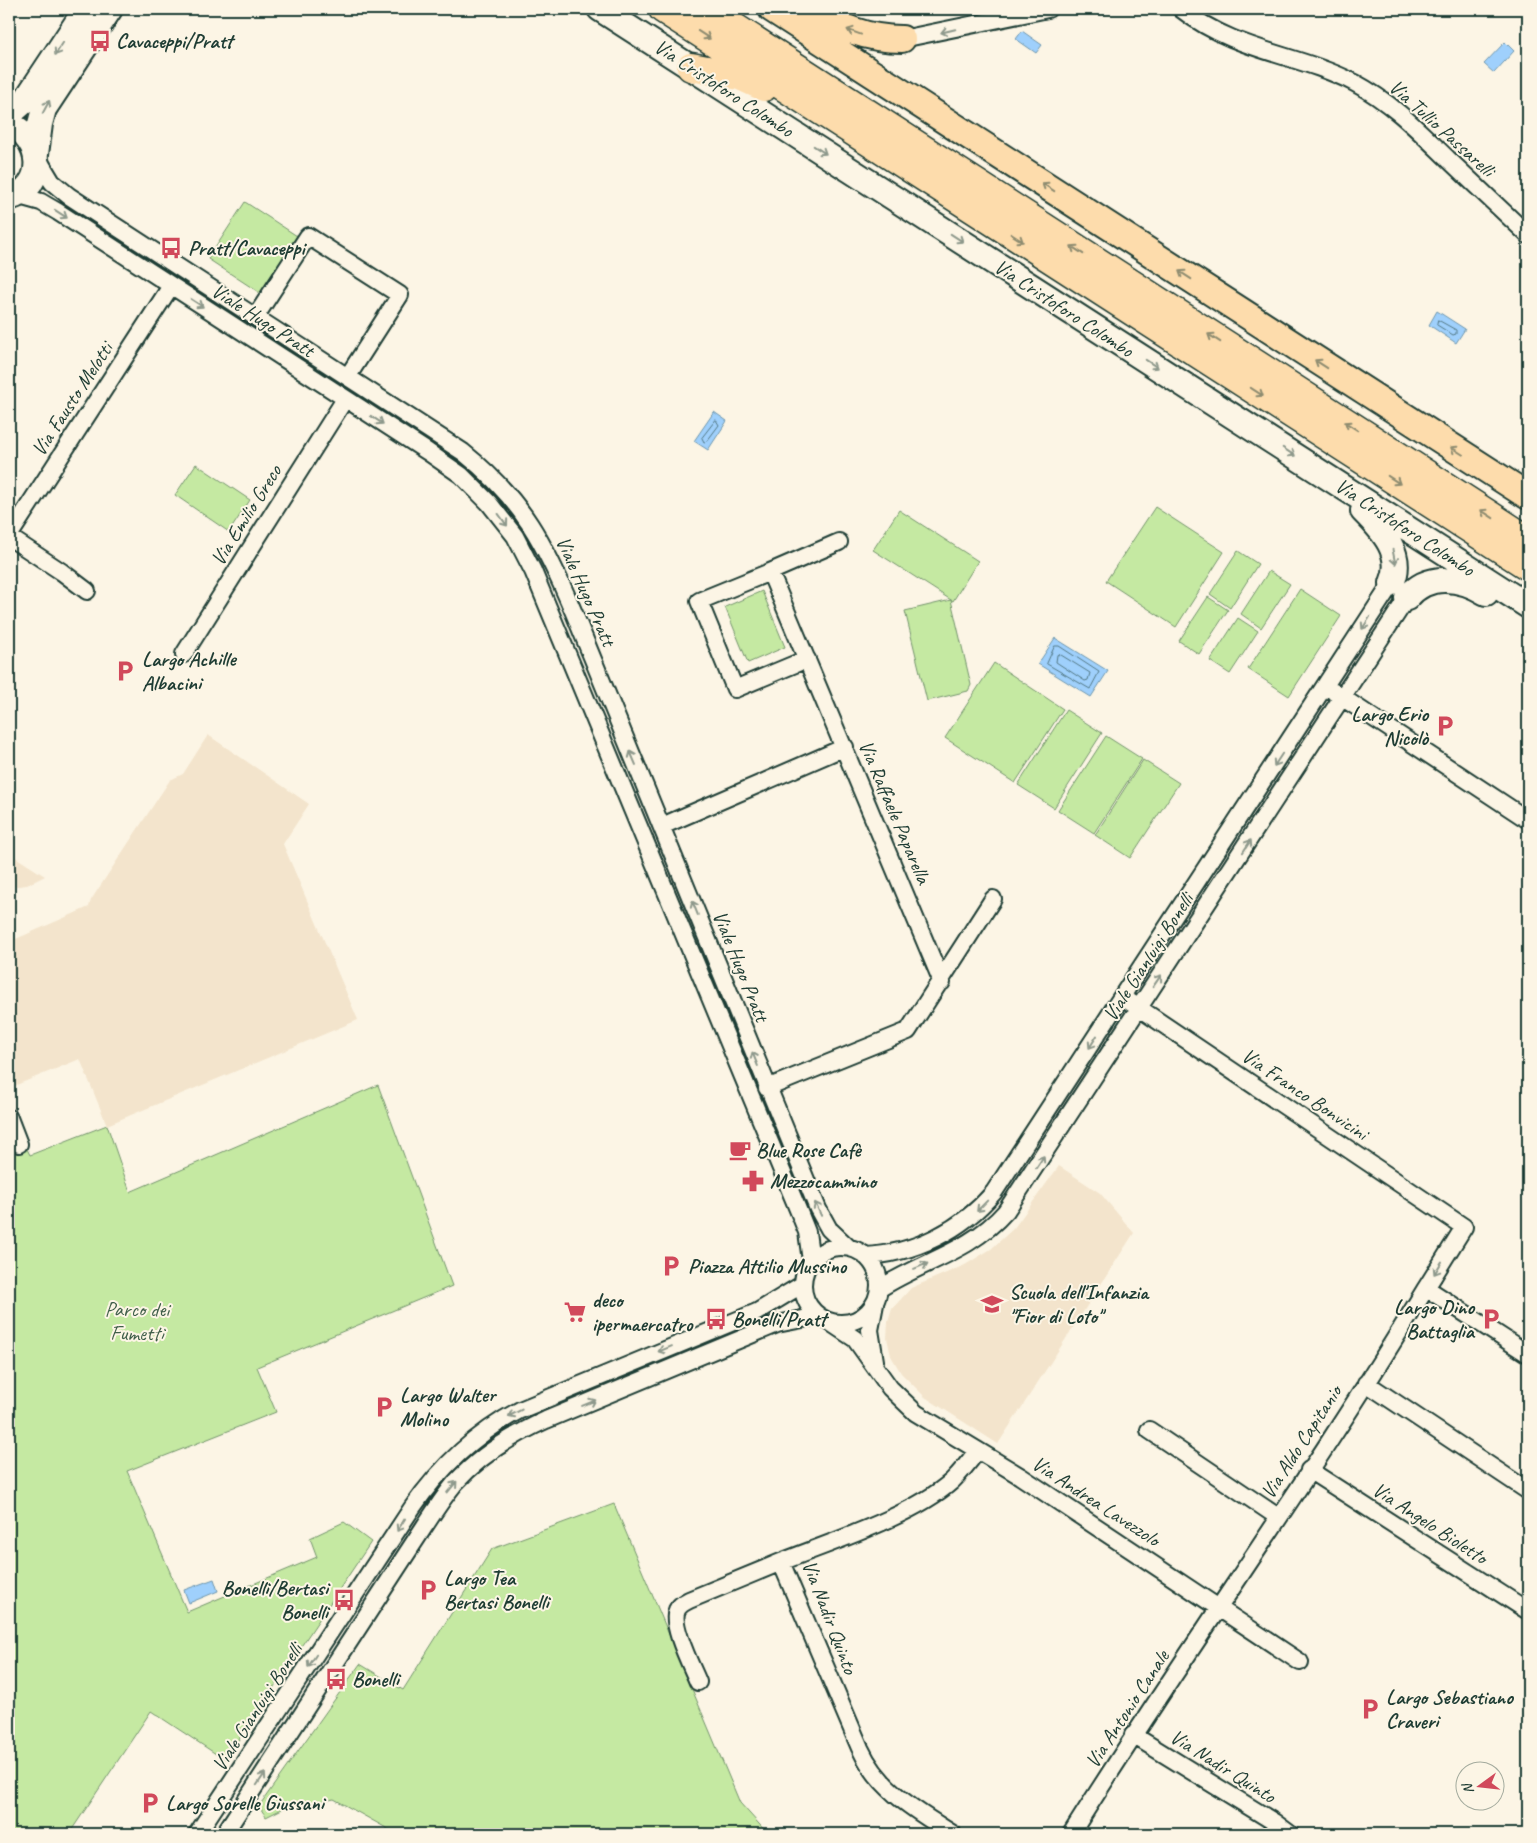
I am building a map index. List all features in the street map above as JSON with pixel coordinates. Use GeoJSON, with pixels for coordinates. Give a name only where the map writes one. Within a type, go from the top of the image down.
{"type":"FeatureCollection","features":[{"type":"Feature","properties":{"kind":"highway","name":"Via Cristoforo Colombo"},"geometry":{"type":"LineString","coordinates":[[663,9],[1528,566]]}},
{"type":"Feature","properties":{"kind":"highway"},"geometry":{"type":"LineString","coordinates":[[706,9],[1528,540]]}},
{"type":"Feature","properties":{"kind":"highway"},"geometry":{"type":"LineString","coordinates":[[691,67],[751,80],[903,164]]}},
{"type":"Feature","properties":{"kind":"main road"},"geometry":{"type":"LineString","coordinates":[[9,115],[25,101],[86,9]]}},
{"type":"Feature","properties":{"kind":"main road"},"geometry":{"type":"LineString","coordinates":[[12,197],[27,187],[34,177],[40,124],[44,109],[110,9]]}},
{"type":"Feature","properties":{"kind":"main road","name":"Via Cristoforo Colombo"},"geometry":{"type":"LineString","coordinates":[[600,9],[1528,606]]}},
{"type":"Feature","properties":{"kind":"main road"},"geometry":{"type":"LineString","coordinates":[[772,9],[1528,496]]}},
{"type":"Feature","properties":{"kind":"main road"},"geometry":{"type":"LineString","coordinates":[[812,9],[843,27],[860,34],[902,39]]}},
{"type":"Feature","properties":{"kind":"main road"},"geometry":{"type":"LineString","coordinates":[[9,124],[28,137],[36,154]]}},
{"type":"Feature","properties":{"kind":"main road"},"geometry":{"type":"LineString","coordinates":[[1332,480],[1387,538],[1395,560],[1399,590],[1441,580],[1458,580],[1474,586],[1528,617]]}},
{"type":"Feature","properties":{"kind":"street"},"geometry":{"type":"LineString","coordinates":[[902,39],[1048,9]]}},
{"type":"Feature","properties":{"kind":"street","name":"Via Tullio Passarelli"},"geometry":{"type":"LineString","coordinates":[[1181,9],[1210,29],[1236,42],[1342,78],[1376,96],[1419,130],[1528,235]]}},
{"type":"Feature","properties":{"kind":"street","name":"Viale Hugo Pratt"},"geometry":{"type":"LineString","coordinates":[[36,154],[52,182],[69,196],[256,316],[471,458],[494,477],[530,522],[559,576],[767,1088],[821,1215],[834,1234],[848,1247]]}},
{"type":"Feature","properties":{"kind":"street","name":"Viale Hugo Pratt"},"geometry":{"type":"LineString","coordinates":[[12,197],[48,206],[345,399],[461,475],[499,514],[524,552],[606,745],[795,1201],[806,1232],[811,1261]]}},
{"type":"Feature","properties":{"kind":"street"},"geometry":{"type":"LineString","coordinates":[[256,316],[308,236],[400,295],[348,376]]}},
{"type":"Feature","properties":{"kind":"street","name":"Via Fausto Melotti"},"geometry":{"type":"LineString","coordinates":[[9,536],[171,286]]}},
{"type":"Feature","properties":{"kind":"street","name":"Via Emilio Greco"},"geometry":{"type":"LineString","coordinates":[[184,654],[345,399]]}},
{"type":"Feature","properties":{"kind":"street"},"geometry":{"type":"LineString","coordinates":[[9,536],[62,572],[86,591]]}},
{"type":"Feature","properties":{"kind":"street"},"geometry":{"type":"LineString","coordinates":[[807,659],[735,689],[699,601],[839,542]]}},
{"type":"Feature","properties":{"kind":"street","name":"Via Raffaele Paparella"},"geometry":{"type":"LineString","coordinates":[[770,572],[942,982]]}},
{"type":"Feature","properties":{"kind":"street","name":"Viale Gianluigi Bonelli"},"geometry":{"type":"LineString","coordinates":[[864,1256],[895,1252],[940,1236],[969,1218],[982,1207],[1007,1175],[1325,686],[1399,590]]}},
{"type":"Feature","properties":{"kind":"street","name":"Viale Gianluigi Bonelli"},"geometry":{"type":"LineString","coordinates":[[877,1295],[906,1272],[960,1249],[1001,1217],[1039,1164],[1138,1008],[1241,855],[1342,697],[1399,590]]}},
{"type":"Feature","properties":{"kind":"street"},"geometry":{"type":"LineString","coordinates":[[1325,686],[1528,820]]}},
{"type":"Feature","properties":{"kind":"street"},"geometry":{"type":"LineString","coordinates":[[662,826],[845,747]]}},
{"type":"Feature","properties":{"kind":"street"},"geometry":{"type":"LineString","coordinates":[[767,1088],[908,1031],[942,982],[992,899]]}},
{"type":"Feature","properties":{"kind":"street","name":"Via Franco Bonvicini"},"geometry":{"type":"LineString","coordinates":[[1122,996],[1464,1227],[1422,1294]]}},
{"type":"Feature","properties":{"kind":"street"},"geometry":{"type":"LineString","coordinates":[[9,1118],[19,1144]]}},
{"type":"Feature","properties":{"kind":"street"},"geometry":{"type":"LineString","coordinates":[[876,1368],[870,1330],[877,1295],[876,1272],[864,1256],[848,1247],[824,1250],[811,1261],[804,1284],[807,1301],[825,1319],[847,1323],[859,1318],[869,1311],[877,1295]]}},
{"type":"Feature","properties":{"kind":"street","name":"Viale Gianluigi Bonelli"},"geometry":{"type":"LineString","coordinates":[[197,1834],[412,1508],[439,1472],[454,1456],[490,1428],[520,1410],[757,1312],[804,1284]]}},
{"type":"Feature","properties":{"kind":"street"},"geometry":{"type":"LineString","coordinates":[[1422,1294],[1525,1351]]}},
{"type":"Feature","properties":{"kind":"street","name":"Via Aldo Capitanio"},"geometry":{"type":"LineString","coordinates":[[1219,1607],[1422,1294]]}},
{"type":"Feature","properties":{"kind":"street","name":"Viale Gianluigi Bonelli"},"geometry":{"type":"LineString","coordinates":[[224,1834],[424,1527],[447,1493],[469,1470],[513,1438],[546,1420],[777,1324],[825,1319]]}},
{"type":"Feature","properties":{"kind":"street","name":"Via Andrea Lavezzolo"},"geometry":{"type":"LineString","coordinates":[[825,1319],[855,1339],[890,1388],[907,1406],[1020,1476],[1300,1662]]}},
{"type":"Feature","properties":{"kind":"street"},"geometry":{"type":"LineString","coordinates":[[1366,1383],[1528,1491]]}},
{"type":"Feature","properties":{"kind":"street"},"geometry":{"type":"LineString","coordinates":[[1149,1430],[1278,1516]]}},
{"type":"Feature","properties":{"kind":"street","name":"Via Nadir Quinto"},"geometry":{"type":"LineString","coordinates":[[953,1834],[897,1798],[872,1771],[860,1748],[781,1562],[892,1516],[925,1500],[951,1482],[977,1451]]}},
{"type":"Feature","properties":{"kind":"street","name":"Via Angelo Bioletto"},"geometry":{"type":"LineString","coordinates":[[1309,1470],[1528,1612]]}},
{"type":"Feature","properties":{"kind":"street"},"geometry":{"type":"LineString","coordinates":[[698,1682],[677,1626],[676,1616],[679,1607],[689,1600],[781,1562]]}},
{"type":"Feature","properties":{"kind":"street","name":"Via Antonio Canale"},"geometry":{"type":"LineString","coordinates":[[1071,1834],[1133,1735],[1219,1607]]}},
{"type":"Feature","properties":{"kind":"street","name":"Via Nadir Quinto"},"geometry":{"type":"LineString","coordinates":[[1133,1735],[1274,1822],[1290,1834]]}},
{"type":"Feature","properties":{"kind":"shaded area"},"geometry":{"type":"Polygon","coordinates":[[[208,735],[309,804],[283,844],[358,1020],[107,1125],[80,1059],[9,1088],[9,942],[89,907],[91,900],[170,780],[183,774],[208,735]]]}},
{"type":"Feature","properties":{"kind":"shaded area"},"geometry":{"type":"Polygon","coordinates":[[[9,853],[45,876],[27,885],[9,887],[9,853]]]}},
{"type":"Feature","properties":{"kind":"shaded area","name":"Scuola dell'Infanzia \"Fior di Loto\""},"geometry":{"type":"Polygon","coordinates":[[[1059,1166],[1100,1193],[1134,1233],[998,1444],[925,1397],[901,1373],[891,1356],[887,1338],[888,1322],[892,1309],[911,1288],[965,1265],[991,1249],[1014,1228],[1059,1166]]]}},
{"type":"Feature","properties":{"kind":"green space"},"geometry":{"type":"Polygon","coordinates":[[[245,202],[297,236],[260,293],[208,259],[245,202]]]}},
{"type":"Feature","properties":{"kind":"green space"},"geometry":{"type":"Polygon","coordinates":[[[196,464],[250,500],[229,532],[175,495],[196,464]]]}},
{"type":"Feature","properties":{"kind":"green space"},"geometry":{"type":"Polygon","coordinates":[[[1155,507],[1224,552],[1176,627],[1106,581],[1155,507]]]}},
{"type":"Feature","properties":{"kind":"green space"},"geometry":{"type":"Polygon","coordinates":[[[899,510],[978,561],[953,601],[873,550],[899,510]]]}},
{"type":"Feature","properties":{"kind":"green space"},"geometry":{"type":"Polygon","coordinates":[[[1238,551],[1258,564],[1230,608],[1210,594],[1238,551]]]}},
{"type":"Feature","properties":{"kind":"green space"},"geometry":{"type":"Polygon","coordinates":[[[1269,571],[1290,584],[1261,628],[1241,614],[1269,571]]]}},
{"type":"Feature","properties":{"kind":"green space"},"geometry":{"type":"Polygon","coordinates":[[[1300,589],[1341,616],[1289,696],[1248,669],[1300,589]]]}},
{"type":"Feature","properties":{"kind":"green space"},"geometry":{"type":"Polygon","coordinates":[[[762,591],[785,647],[748,663],[725,607],[762,591]]]}},
{"type":"Feature","properties":{"kind":"green space"},"geometry":{"type":"Polygon","coordinates":[[[1208,597],[1228,610],[1199,654],[1179,641],[1208,597]]]}},
{"type":"Feature","properties":{"kind":"green space"},"geometry":{"type":"Polygon","coordinates":[[[951,600],[971,685],[968,691],[927,701],[905,611],[951,600]]]}},
{"type":"Feature","properties":{"kind":"green space"},"geometry":{"type":"Polygon","coordinates":[[[1238,618],[1258,631],[1230,674],[1210,661],[1238,618]]]}},
{"type":"Feature","properties":{"kind":"green space"},"geometry":{"type":"Polygon","coordinates":[[[994,663],[1063,709],[1015,783],[945,738],[994,663]]]}},
{"type":"Feature","properties":{"kind":"green space"},"geometry":{"type":"Polygon","coordinates":[[[1066,710],[1102,733],[1054,808],[1018,785],[1066,710]]]}},
{"type":"Feature","properties":{"kind":"green space"},"geometry":{"type":"Polygon","coordinates":[[[1106,736],[1142,759],[1094,833],[1058,810],[1106,736]]]}},
{"type":"Feature","properties":{"kind":"green space"},"geometry":{"type":"Polygon","coordinates":[[[1143,760],[1179,783],[1130,858],[1095,835],[1143,760]]]}},
{"type":"Feature","properties":{"kind":"green space","name":"Parco dei Fumetti"},"geometry":{"type":"Polygon","coordinates":[[[378,1085],[452,1286],[257,1367],[276,1412],[127,1471],[187,1612],[317,1557],[310,1538],[344,1522],[371,1542],[225,1760],[151,1711],[69,1834],[9,1834],[9,1149],[24,1143],[30,1155],[107,1125],[130,1192],[378,1085]]]}},
{"type":"Feature","properties":{"kind":"green space"},"geometry":{"type":"Polygon","coordinates":[[[614,1504],[740,1803],[768,1834],[397,1834],[334,1799],[284,1808],[266,1817],[259,1806],[360,1664],[403,1690],[492,1549],[614,1504]]]}},
{"type":"Feature","properties":{"kind":"water"},"geometry":{"type":"Polygon","coordinates":[[[1022,31],[1042,45],[1036,53],[1016,39],[1022,31]]]}},
{"type":"Feature","properties":{"kind":"water"},"geometry":{"type":"Polygon","coordinates":[[[1505,42],[1514,51],[1494,73],[1484,64],[1505,42]]]}},
{"type":"Feature","properties":{"kind":"water"},"geometry":{"type":"Polygon","coordinates":[[[1437,311],[1465,329],[1456,343],[1429,325],[1437,311]]]}},
{"type":"Feature","properties":{"kind":"water"},"geometry":{"type":"Polygon","coordinates":[[[714,412],[727,421],[708,450],[694,441],[714,412]]]}},
{"type":"Feature","properties":{"kind":"water"},"geometry":{"type":"Polygon","coordinates":[[[1055,638],[1108,671],[1091,697],[1038,664],[1055,638]]]}},
{"type":"Feature","properties":{"kind":"water"},"geometry":{"type":"Polygon","coordinates":[[[214,1579],[218,1591],[189,1603],[184,1590],[214,1579]]]}},
{"type":"Feature","properties":{"kind":"place","name":"Cavaceppi/Pratt"},"geometry":{"type":"Point","coordinates":[100,41]}},
{"type":"Feature","properties":{"kind":"place","name":"Pratt/Cavaceppi"},"geometry":{"type":"Point","coordinates":[171,248]}},
{"type":"Feature","properties":{"kind":"place","name":"Largo Achille Albacini"},"geometry":{"type":"Point","coordinates":[125,671]}},
{"type":"Feature","properties":{"kind":"place","name":"Largo Erio Nicolò"},"geometry":{"type":"Point","coordinates":[1445,726]}},
{"type":"Feature","properties":{"kind":"place","name":"Blue Rose Cafè"},"geometry":{"type":"Point","coordinates":[740,1150]}},
{"type":"Feature","properties":{"kind":"place","name":"Mezzocammino"},"geometry":{"type":"Point","coordinates":[753,1181]}},
{"type":"Feature","properties":{"kind":"place","name":"Piazza Attilio Mussino"},"geometry":{"type":"Point","coordinates":[671,1266]}},
{"type":"Feature","properties":{"kind":"place","name":"Scuola dell'Infanzia \"Fior di Loto\""},"geometry":{"type":"Point","coordinates":[992,1304]}},
{"type":"Feature","properties":{"kind":"place","name":"deco ipermaercatro"},"geometry":{"type":"Point","coordinates":[575,1312]}},
{"type":"Feature","properties":{"kind":"place","name":"Bonelli/Pratt"},"geometry":{"type":"Point","coordinates":[716,1319]}},
{"type":"Feature","properties":{"kind":"place","name":"Largo Dino Battaglia"},"geometry":{"type":"Point","coordinates":[1491,1319]}},
{"type":"Feature","properties":{"kind":"place","name":"Largo Walter Molino"},"geometry":{"type":"Point","coordinates":[384,1407]}},
{"type":"Feature","properties":{"kind":"place","name":"Largo Tea Bertasi Bonelli"},"geometry":{"type":"Point","coordinates":[428,1590]}},
{"type":"Feature","properties":{"kind":"place","name":"Bonelli/Bertasi Bonelli"},"geometry":{"type":"Point","coordinates":[344,1600]}},
{"type":"Feature","properties":{"kind":"place","name":"Bonelli"},"geometry":{"type":"Point","coordinates":[336,1679]}},
{"type":"Feature","properties":{"kind":"place","name":"Largo Sebastiano Craveri"},"geometry":{"type":"Point","coordinates":[1370,1709]}},
{"type":"Feature","properties":{"kind":"place","name":"Largo Sorelle Giussani"},"geometry":{"type":"Point","coordinates":[150,1803]}}]}
